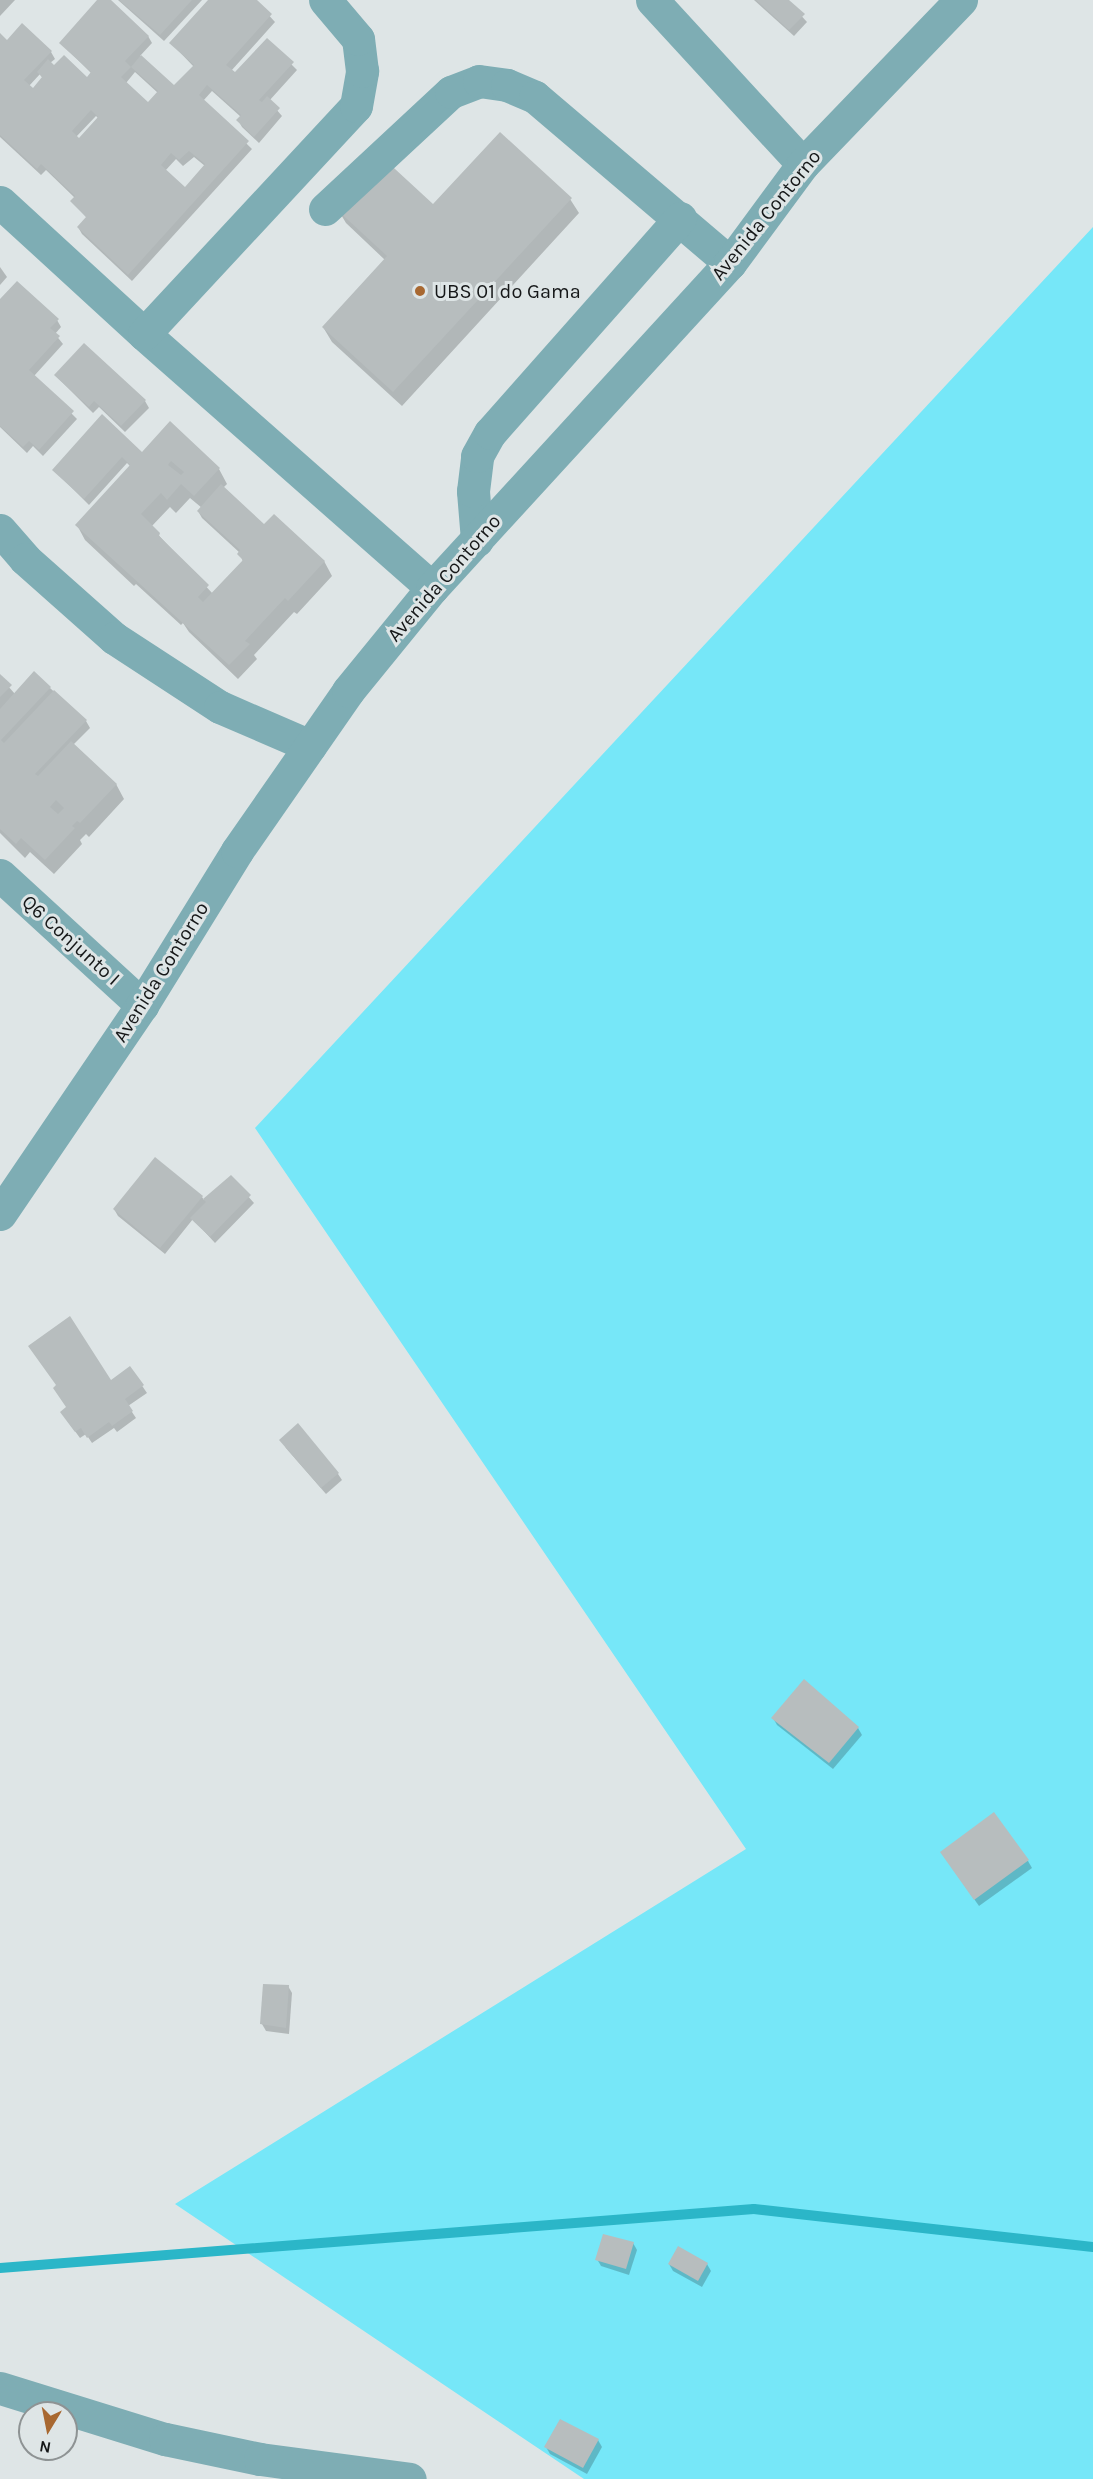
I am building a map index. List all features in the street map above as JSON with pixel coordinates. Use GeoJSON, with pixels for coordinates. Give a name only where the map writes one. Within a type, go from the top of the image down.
{"type":"FeatureCollection","features":[{"type":"Feature","properties":{"kind":"street"},"geometry":{"type":"LineString","coordinates":[[144,334],[356,106],[362,71],[358,39],[326,0]]}},
{"type":"Feature","properties":{"kind":"street"},"geometry":{"type":"LineString","coordinates":[[652,0],[803,164]]}},
{"type":"Feature","properties":{"kind":"street","name":"Avenida Contorno"},"geometry":{"type":"LineString","coordinates":[[2,1209],[142,1005],[237,851],[348,691],[432,588],[730,263],[803,164],[961,0]]}},
{"type":"Feature","properties":{"kind":"street"},"geometry":{"type":"LineString","coordinates":[[325,210],[451,92],[479,81],[507,85],[535,98],[680,218],[730,263]]}},
{"type":"Feature","properties":{"kind":"street"},"geometry":{"type":"LineString","coordinates":[[0,202],[144,334],[432,588]]}},
{"type":"Feature","properties":{"kind":"street"},"geometry":{"type":"LineString","coordinates":[[477,540],[474,479],[477,456],[490,433],[680,218]]}},
{"type":"Feature","properties":{"kind":"street"},"geometry":{"type":"LineString","coordinates":[[0,530],[25,559],[114,638],[220,707],[310,746]]}},
{"type":"Feature","properties":{"kind":"street","name":"Q6 Conjunto I"},"geometry":{"type":"LineString","coordinates":[[0,875],[142,1005]]}},
{"type":"Feature","properties":{"kind":"street"},"geometry":{"type":"LineString","coordinates":[[0,2388],[165,2439],[260,2460],[410,2479]]}},
{"type":"Feature","properties":{"kind":"shaded area"},"geometry":{"type":"Polygon","coordinates":[[[1093,227],[1093,2479],[584,2479],[175,2204],[746,1849],[255,1128],[1093,227]]]}},
{"type":"Feature","properties":{"kind":"building"},"geometry":{"type":"Polygon","coordinates":[[[97,0],[111,0],[149,36],[125,61],[131,67],[141,55],[174,85],[194,65],[169,43],[208,0],[257,0],[272,14],[226,65],[235,72],[267,38],[294,62],[259,100],[262,102],[267,96],[280,108],[254,137],[236,120],[241,115],[207,85],[199,95],[249,141],[128,275],[77,227],[86,217],[70,201],[75,196],[41,164],[37,169],[0,135],[0,33],[7,40],[22,23],[52,51],[24,80],[33,88],[42,77],[37,72],[48,59],[54,65],[64,55],[87,77],[91,72],[59,43],[97,0]],[[131,67],[121,77],[148,102],[158,91],[131,67]],[[91,110],[72,131],[79,138],[98,117],[91,110]],[[189,151],[179,160],[171,153],[161,165],[185,187],[205,164],[189,151]]]}},
{"type":"Feature","properties":{"kind":"building"},"geometry":{"type":"Polygon","coordinates":[[[119,0],[192,0],[160,35],[119,0]]]}},
{"type":"Feature","properties":{"kind":"building"},"geometry":{"type":"Polygon","coordinates":[[[756,0],[789,0],[805,14],[789,30],[756,0]]]}},
{"type":"Feature","properties":{"kind":"building","name":"UBS 01 do Gama"},"geometry":{"type":"Polygon","coordinates":[[[500,132],[572,198],[393,392],[322,327],[387,256],[335,208],[382,157],[433,204],[500,132]]]}},
{"type":"Feature","properties":{"kind":"building"},"geometry":{"type":"Polygon","coordinates":[[[17,281],[59,319],[50,328],[60,336],[29,370],[74,411],[39,450],[29,441],[23,447],[0,426],[0,299],[17,281]]]}},
{"type":"Feature","properties":{"kind":"building"},"geometry":{"type":"Polygon","coordinates":[[[84,343],[146,400],[121,426],[94,401],[89,407],[54,375],[84,343]]]}},
{"type":"Feature","properties":{"kind":"building"},"geometry":{"type":"Polygon","coordinates":[[[102,414],[142,452],[170,421],[220,468],[194,496],[181,484],[167,500],[161,493],[141,514],[160,533],[159,536],[209,585],[198,597],[203,602],[243,560],[237,554],[240,550],[197,511],[221,484],[264,524],[274,514],[325,561],[288,601],[285,598],[245,641],[250,644],[229,665],[75,525],[130,465],[122,457],[84,499],[52,470],[102,414]],[[171,461],[168,465],[181,475],[184,472],[171,461]]]}},
{"type":"Feature","properties":{"kind":"building"},"geometry":{"type":"Polygon","coordinates":[[[34,671],[51,687],[1,740],[4,743],[54,690],[87,720],[35,774],[38,776],[71,741],[117,784],[80,823],[77,821],[72,826],[75,828],[45,860],[21,838],[16,844],[0,829],[0,709],[34,671]],[[56,800],[50,807],[58,814],[64,808],[56,800]]]}},
{"type":"Feature","properties":{"kind":"building"},"geometry":{"type":"Polygon","coordinates":[[[0,674],[12,685],[0,697],[0,674]]]}},
{"type":"Feature","properties":{"kind":"building"},"geometry":{"type":"Polygon","coordinates":[[[155,1157],[203,1196],[160,1248],[113,1209],[155,1157]]]}},
{"type":"Feature","properties":{"kind":"building"},"geometry":{"type":"Polygon","coordinates":[[[231,1175],[251,1195],[210,1237],[190,1218],[206,1202],[203,1199],[231,1175]]]}},
{"type":"Feature","properties":{"kind":"building"},"geometry":{"type":"Polygon","coordinates":[[[70,1316],[111,1380],[130,1366],[144,1385],[125,1399],[133,1411],[112,1426],[109,1422],[87,1438],[81,1428],[75,1432],[60,1412],[66,1407],[53,1388],[56,1385],[28,1346],[70,1316]]]}},
{"type":"Feature","properties":{"kind":"building"},"geometry":{"type":"Polygon","coordinates":[[[298,1423],[339,1473],[321,1488],[279,1440],[298,1423]]]}},
{"type":"Feature","properties":{"kind":"building"},"geometry":{"type":"Polygon","coordinates":[[[804,1679],[859,1727],[829,1763],[771,1718],[804,1679]]]}},
{"type":"Feature","properties":{"kind":"building"},"geometry":{"type":"Polygon","coordinates":[[[994,1812],[1029,1860],[974,1900],[940,1852],[994,1812]]]}},
{"type":"Feature","properties":{"kind":"building"},"geometry":{"type":"Polygon","coordinates":[[[263,1984],[289,1985],[286,2028],[260,2024],[263,1984]]]}},
{"type":"Feature","properties":{"kind":"building"},"geometry":{"type":"Polygon","coordinates":[[[603,2234],[634,2242],[626,2269],[595,2260],[603,2234]]]}},
{"type":"Feature","properties":{"kind":"building"},"geometry":{"type":"Polygon","coordinates":[[[678,2246],[708,2263],[698,2281],[668,2264],[678,2246]]]}},
{"type":"Feature","properties":{"kind":"building"},"geometry":{"type":"Polygon","coordinates":[[[560,2419],[599,2439],[583,2468],[544,2447],[560,2419]]]}},
{"type":"Feature","properties":{"kind":"waterway"},"geometry":{"type":"LineString","coordinates":[[0,2268],[754,2209],[1093,2247]]}},
{"type":"Feature","properties":{"kind":"place","name":"UBS 01 do Gama"},"geometry":{"type":"Point","coordinates":[420,291]}}]}
